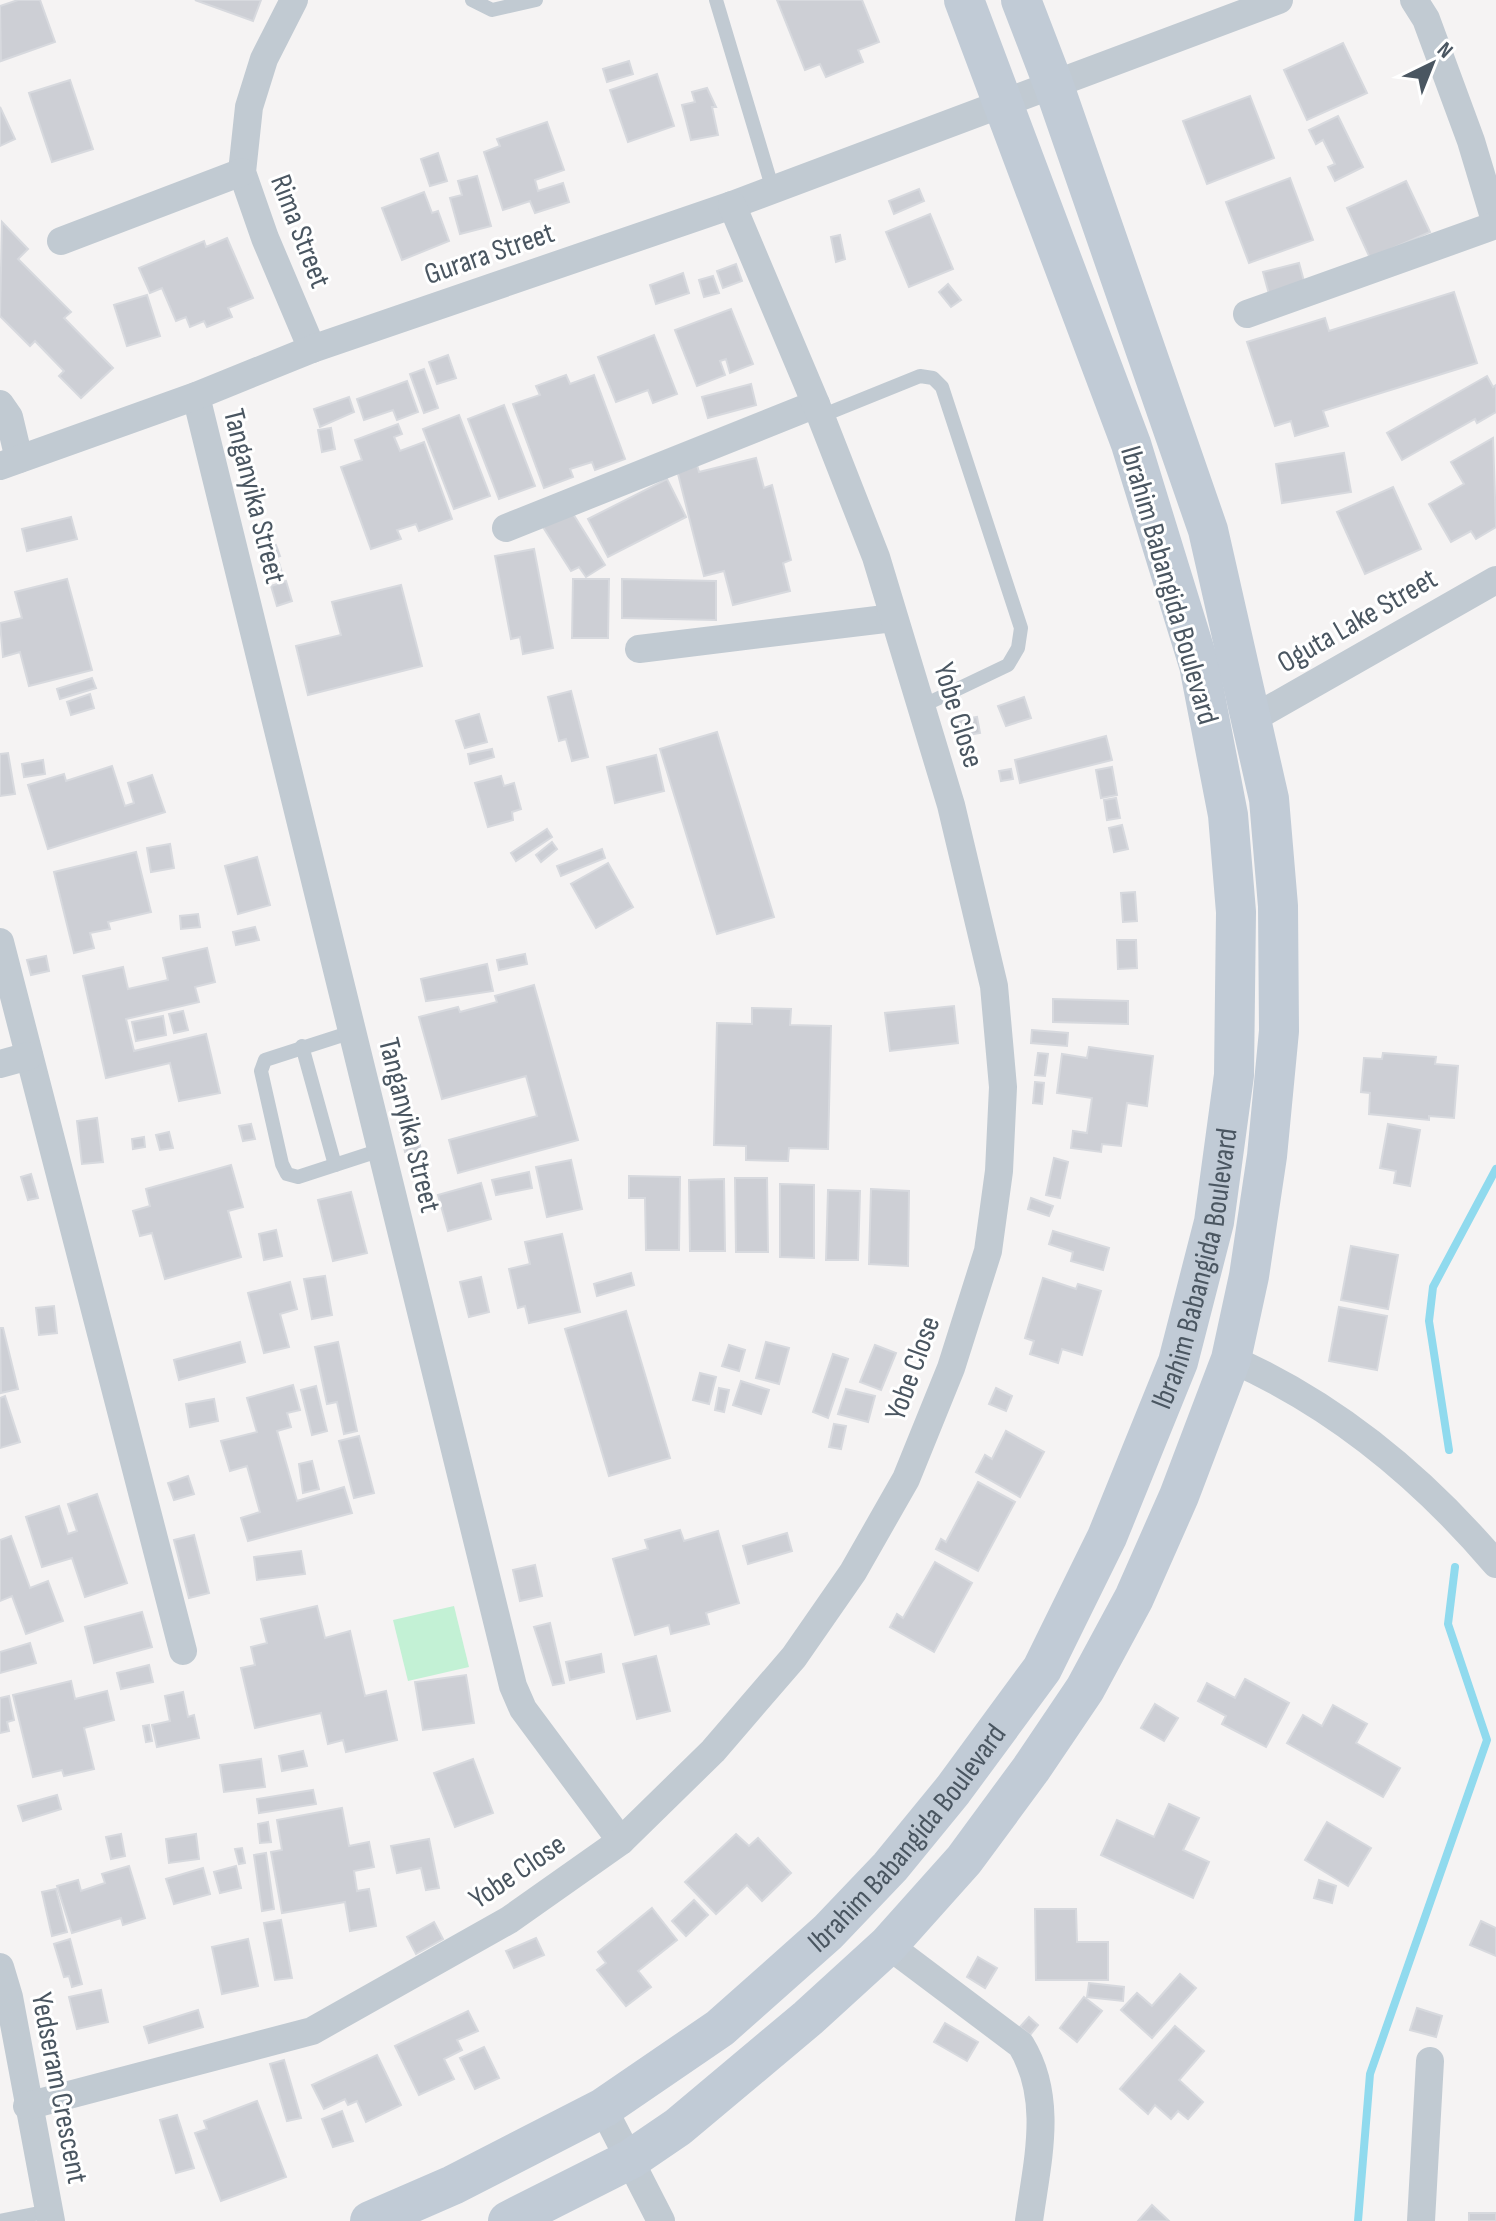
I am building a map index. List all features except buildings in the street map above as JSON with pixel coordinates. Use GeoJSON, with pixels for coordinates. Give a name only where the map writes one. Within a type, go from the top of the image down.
{"type":"FeatureCollection","features":[{"type":"Feature","properties":{"kind":"street","name":"Rima Street"},"geometry":{"type":"LineString","coordinates":[[294,0],[264,59],[249,107],[242,172],[265,238],[312,349]]}},
{"type":"Feature","properties":{"kind":"street","name":"Ibrahim Babangida Boulevard"},"geometry":{"type":"LineString","coordinates":[[370,2221],[453,2185],[603,2108],[720,2028],[828,1932],[890,1867],[953,1790],[1042,1669],[1107,1537],[1145,1450],[1178,1362],[1214,1222],[1234,1075],[1236,912],[1226,800],[1199,665],[1131,444],[964,0]]}},
{"type":"Feature","properties":{"kind":"street","name":"Ibrahim Babangida Boulevard"},"geometry":{"type":"LineString","coordinates":[[508,2221],[631,2159],[726,2089],[888,1945],[964,1860],[1085,1689],[1141,1584],[1179,1496],[1231,1359],[1249,1276],[1267,1156],[1279,1031],[1278,906],[1271,814],[1208,530],[1054,86],[1021,0]]}},
{"type":"Feature","properties":{"kind":"street","name":"Gurara Street"},"geometry":{"type":"LineString","coordinates":[[10,463],[196,396],[312,349],[732,205],[1002,107],[1279,0]]}},
{"type":"Feature","properties":{"kind":"street"},"geometry":{"type":"LineString","coordinates":[[1247,314],[1496,224],[1436,47],[1414,0]]}},
{"type":"Feature","properties":{"kind":"street"},"geometry":{"type":"LineString","coordinates":[[61,241],[242,172]]}},
{"type":"Feature","properties":{"kind":"street","name":"Yobe Close"},"geometry":{"type":"LineString","coordinates":[[27,2106],[312,2031],[509,1920],[621,1841],[713,1751],[794,1657],[853,1572],[906,1479],[951,1368],[988,1251],[999,1171],[1003,1087],[994,986],[951,805],[876,557],[819,410],[732,205]]}},
{"type":"Feature","properties":{"kind":"street","name":"Tanganyika Street"},"geometry":{"type":"LineString","coordinates":[[196,396],[513,1686],[523,1709],[621,1841]]}},
{"type":"Feature","properties":{"kind":"street"},"geometry":{"type":"LineString","coordinates":[[0,404],[9,417],[10,463]]}},
{"type":"Feature","properties":{"kind":"street"},"geometry":{"type":"LineString","coordinates":[[506,528],[819,410]]}},
{"type":"Feature","properties":{"kind":"street","name":"Oguta Lake Street"},"geometry":{"type":"LineString","coordinates":[[1252,719],[1496,580]]}},
{"type":"Feature","properties":{"kind":"street"},"geometry":{"type":"LineString","coordinates":[[639,649],[893,618]]}},
{"type":"Feature","properties":{"kind":"street"},"geometry":{"type":"LineString","coordinates":[[0,942],[183,1651]]}},
{"type":"Feature","properties":{"kind":"street"},"geometry":{"type":"LineString","coordinates":[[0,1064],[29,1056]]}},
{"type":"Feature","properties":{"kind":"street"},"geometry":{"type":"LineString","coordinates":[[1231,1359],[1294,1388],[1372,1441],[1496,1564]]}},
{"type":"Feature","properties":{"kind":"street"},"geometry":{"type":"LineString","coordinates":[[888,1945],[1021,2045],[1034,2066],[1043,2124],[1029,2221]]}},
{"type":"Feature","properties":{"kind":"street","name":"Yedseram Crescent"},"geometry":{"type":"LineString","coordinates":[[0,1967],[9,1997],[50,2216]]}},
{"type":"Feature","properties":{"kind":"street"},"geometry":{"type":"LineString","coordinates":[[1421,2221],[1430,2061]]}},
{"type":"Feature","properties":{"kind":"street"},"geometry":{"type":"LineString","coordinates":[[603,2108],[661,2221]]}},
{"type":"Feature","properties":{"kind":"lane"},"geometry":{"type":"LineString","coordinates":[[472,0],[492,10],[536,0]]}},
{"type":"Feature","properties":{"kind":"lane"},"geometry":{"type":"LineString","coordinates":[[716,0],[773,190]]}},
{"type":"Feature","properties":{"kind":"lane"},"geometry":{"type":"LineString","coordinates":[[819,410],[920,376],[933,378],[942,387],[1021,628],[1018,648],[1008,665],[920,707]]}},
{"type":"Feature","properties":{"kind":"lane"},"geometry":{"type":"LineString","coordinates":[[352,1032],[265,1060],[261,1071],[282,1164],[287,1174],[298,1177],[381,1150]]}},
{"type":"Feature","properties":{"kind":"lane"},"geometry":{"type":"LineString","coordinates":[[302,1046],[335,1165]]}},
{"type":"Feature","properties":{"kind":"lane"},"geometry":{"type":"LineString","coordinates":[[0,2221],[50,2216]]}},
{"type":"Feature","properties":{"kind":"green space"},"geometry":{"type":"Polygon","coordinates":[[[454,1606],[469,1667],[408,1681],[393,1620],[454,1606]]]}},
{"type":"Feature","properties":{"kind":"waterway"},"geometry":{"type":"LineString","coordinates":[[1449,1450],[1429,1321],[1433,1287],[1496,1169]]}},
{"type":"Feature","properties":{"kind":"waterway"},"geometry":{"type":"LineString","coordinates":[[1358,2221],[1370,2074],[1487,1740],[1448,1624],[1455,1567]]}}]}
